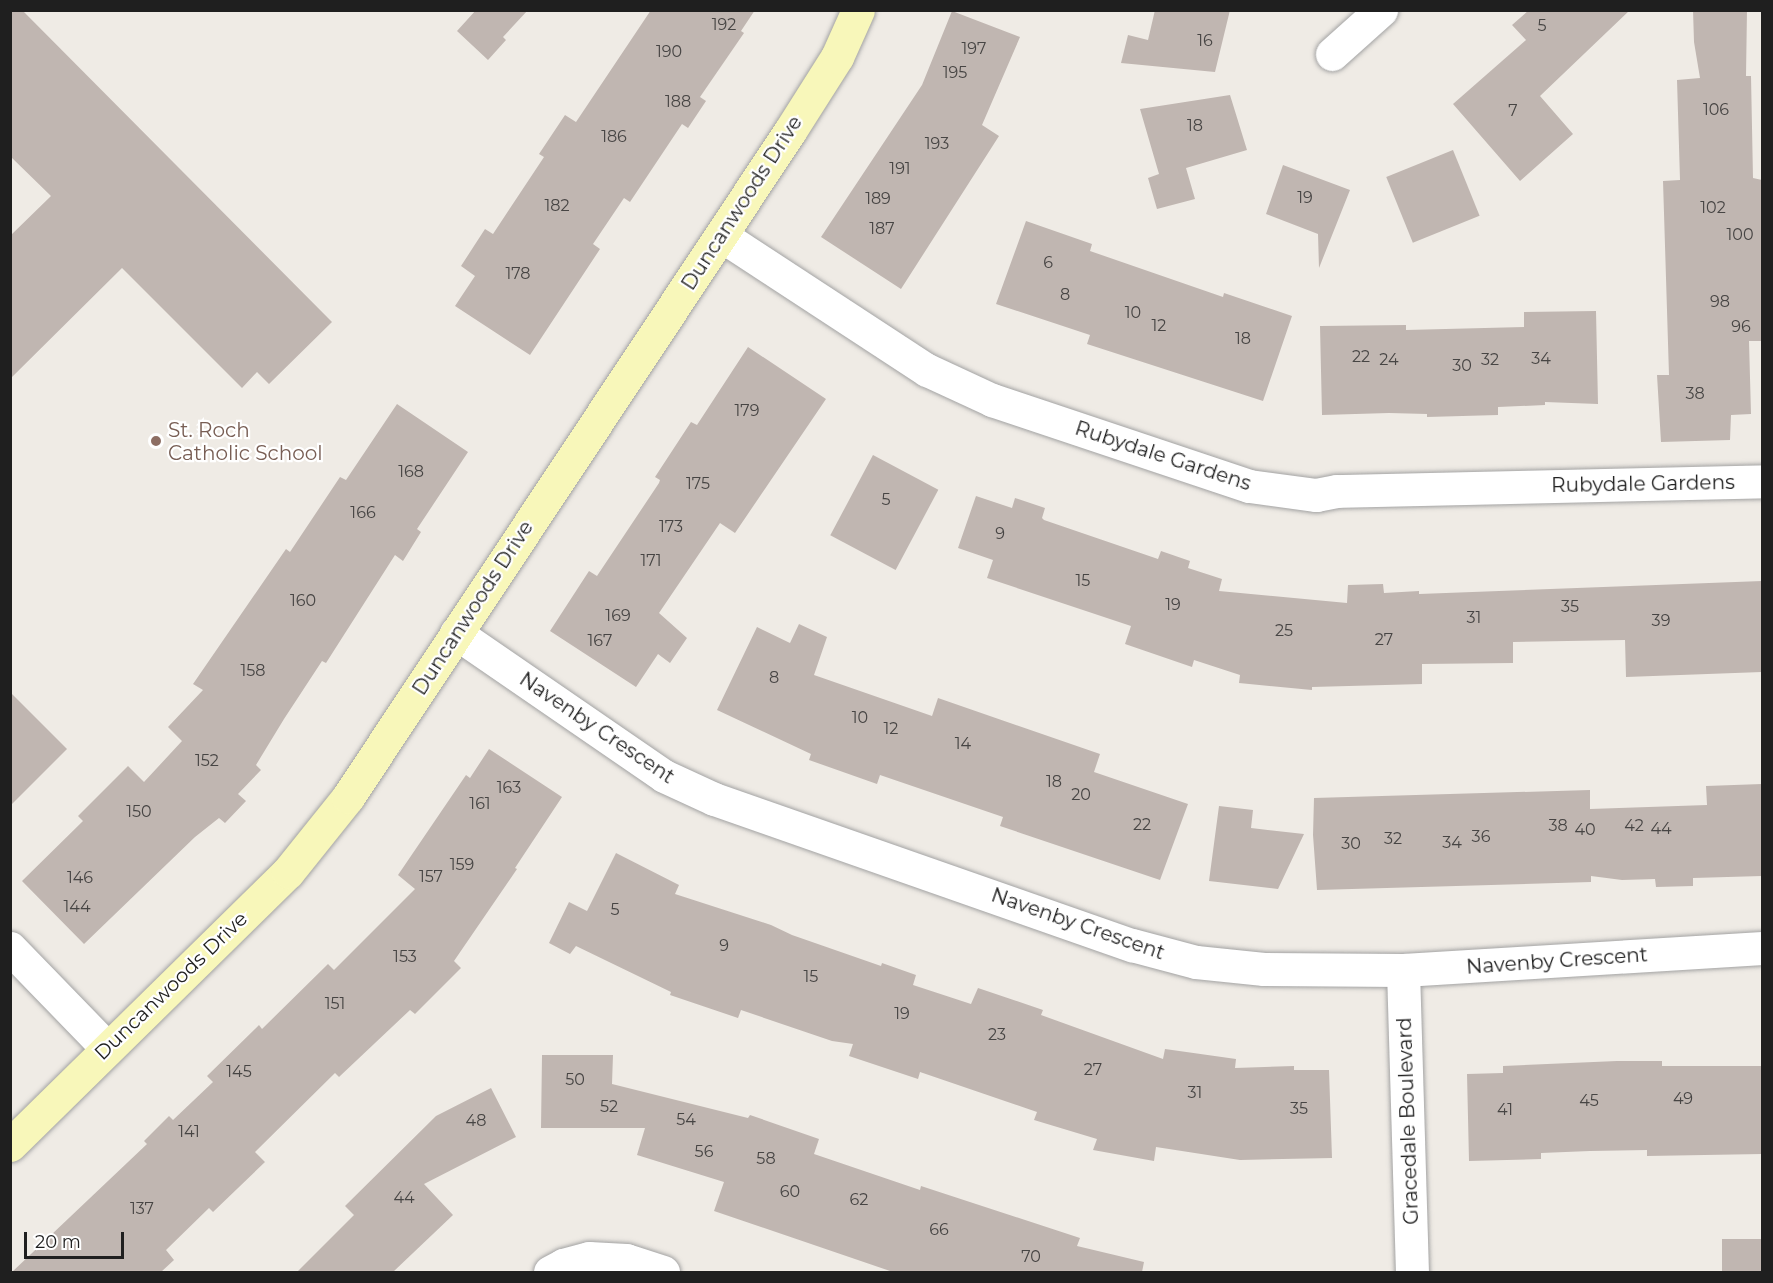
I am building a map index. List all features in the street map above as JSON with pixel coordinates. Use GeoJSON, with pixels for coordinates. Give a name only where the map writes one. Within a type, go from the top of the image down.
{"type":"FeatureCollection","features":[{"type":"Feature","properties":{"kind":"street","name":"Duncanwoods Drive"},"geometry":{"type":"LineString","coordinates":[[10,1145],[288,872],[319,836],[348,797],[722,236],[837,57],[858,10]]}},
{"type":"Feature","properties":{"kind":"street"},"geometry":{"type":"LineString","coordinates":[[1332,54],[1381,10]]}},
{"type":"Feature","properties":{"kind":"street","name":"Rubydale Gardens"},"geometry":{"type":"LineString","coordinates":[[722,236],[927,370],[992,400],[1249,486],[1316,495],[1337,491],[1762,482]]}},
{"type":"Feature","properties":{"kind":"street","name":"Navenby Crescent"},"geometry":{"type":"LineString","coordinates":[[456,633],[664,776],[714,800],[1132,945],[1196,962],[1264,969],[1403,970],[1762,948]]}},
{"type":"Feature","properties":{"kind":"street"},"geometry":{"type":"LineString","coordinates":[[10,948],[107,1048]]}},
{"type":"Feature","properties":{"kind":"street","name":"Gracedale Boulevard"},"geometry":{"type":"LineString","coordinates":[[1403,970],[1412,1272]]}},
{"type":"Feature","properties":{"kind":"street"},"geometry":{"type":"LineString","coordinates":[[550,1272],[563,1265],[589,1258],[626,1260],[663,1272]]}},
{"type":"Feature","properties":{"kind":"building"},"geometry":{"type":"Polygon","coordinates":[[[10,10],[22,10],[332,322],[269,384],[257,372],[242,388],[122,268],[10,379],[10,236],[51,196],[10,156],[10,10]]]}},
{"type":"Feature","properties":{"kind":"building"},"geometry":{"type":"Polygon","coordinates":[[[476,10],[528,10],[503,37],[506,40],[488,60],[457,31],[476,10]]]}},
{"type":"Feature","properties":{"kind":"building"},"geometry":{"type":"Polygon","coordinates":[[[651,10],[755,10],[741,31],[744,33],[700,97],[706,101],[688,128],[682,124],[630,202],[624,198],[593,244],[600,249],[530,355],[455,306],[475,276],[461,266],[485,229],[493,234],[544,157],[539,154],[565,115],[576,122],[651,10]]]}},
{"type":"Feature","properties":{"kind":"building"},"geometry":{"type":"Polygon","coordinates":[[[1155,10],[1230,10],[1215,72],[1121,63],[1128,35],[1148,40],[1155,10]]]}},
{"type":"Feature","properties":{"kind":"building"},"geometry":{"type":"Polygon","coordinates":[[[1529,10],[1630,10],[1540,96],[1573,134],[1520,181],[1453,104],[1526,40],[1512,25],[1529,10]]]}},
{"type":"Feature","properties":{"kind":"building"},"geometry":{"type":"Polygon","coordinates":[[[1693,10],[1747,10],[1746,76],[1751,76],[1753,178],[1762,180],[1762,341],[1749,341],[1751,414],[1731,415],[1730,440],[1661,442],[1657,375],[1669,375],[1663,181],[1680,180],[1677,80],[1700,78],[1694,42],[1693,10]]]}},
{"type":"Feature","properties":{"kind":"building"},"geometry":{"type":"Polygon","coordinates":[[[952,11],[1020,37],[982,125],[999,136],[901,289],[821,237],[922,85],[952,11]]]}},
{"type":"Feature","properties":{"kind":"building"},"geometry":{"type":"Polygon","coordinates":[[[1230,95],[1247,150],[1186,168],[1195,199],[1157,209],[1148,178],[1159,174],[1140,109],[1230,95]]]}},
{"type":"Feature","properties":{"kind":"building"},"geometry":{"type":"Polygon","coordinates":[[[1453,150],[1480,216],[1413,243],[1386,177],[1453,150]]]}},
{"type":"Feature","properties":{"kind":"building"},"geometry":{"type":"Polygon","coordinates":[[[1283,165],[1350,190],[1319,268],[1318,234],[1266,214],[1283,165]]]}},
{"type":"Feature","properties":{"kind":"building"},"geometry":{"type":"Polygon","coordinates":[[[1026,221],[1092,244],[1090,251],[1223,297],[1224,293],[1292,316],[1263,401],[1087,344],[1090,335],[996,304],[1026,221]]]}},
{"type":"Feature","properties":{"kind":"building"},"geometry":{"type":"Polygon","coordinates":[[[1596,311],[1598,404],[1545,402],[1545,405],[1498,407],[1498,415],[1427,417],[1427,414],[1389,413],[1322,415],[1320,326],[1406,325],[1406,330],[1524,327],[1524,312],[1596,311]]]}},
{"type":"Feature","properties":{"kind":"building"},"geometry":{"type":"Polygon","coordinates":[[[748,347],[826,399],[735,533],[720,523],[659,613],[687,638],[670,663],[658,654],[636,687],[550,631],[589,571],[597,576],[659,483],[660,480],[655,477],[691,422],[697,425],[748,347]]]}},
{"type":"Feature","properties":{"kind":"building"},"geometry":{"type":"Polygon","coordinates":[[[397,404],[468,452],[417,529],[421,532],[403,561],[395,555],[326,663],[322,661],[284,719],[256,765],[261,770],[238,794],[246,801],[225,823],[219,818],[195,837],[84,944],[22,881],[83,821],[78,816],[128,766],[144,782],[182,741],[168,727],[203,690],[193,684],[286,549],[290,552],[340,477],[346,480],[397,404]]]}},
{"type":"Feature","properties":{"kind":"building"},"geometry":{"type":"Polygon","coordinates":[[[873,455],[938,490],[896,570],[830,535],[873,455]]]}},
{"type":"Feature","properties":{"kind":"building"},"geometry":{"type":"Polygon","coordinates":[[[976,496],[1012,508],[1015,498],[1045,508],[1042,518],[1044,520],[1158,559],[1161,551],[1190,561],[1188,568],[1222,579],[1219,591],[1347,603],[1348,585],[1383,584],[1384,593],[1419,591],[1419,594],[1762,581],[1762,672],[1626,677],[1625,640],[1513,642],[1513,663],[1422,664],[1422,684],[1312,687],[1312,690],[1239,683],[1240,675],[1194,660],[1192,667],[1125,644],[1131,626],[987,578],[993,560],[958,548],[976,496]]]}},
{"type":"Feature","properties":{"kind":"building"},"geometry":{"type":"Polygon","coordinates":[[[799,624],[827,637],[814,675],[932,716],[938,698],[1100,754],[1094,772],[1188,804],[1160,880],[1000,826],[1003,817],[880,775],[877,784],[809,760],[811,754],[717,710],[757,627],[790,643],[799,624]]]}},
{"type":"Feature","properties":{"kind":"building"},"geometry":{"type":"Polygon","coordinates":[[[10,692],[67,749],[10,806],[10,692]]]}},
{"type":"Feature","properties":{"kind":"building"},"geometry":{"type":"Polygon","coordinates":[[[489,749],[562,797],[515,868],[517,869],[454,961],[461,968],[415,1014],[410,1010],[339,1077],[335,1073],[255,1152],[265,1162],[213,1212],[209,1208],[166,1250],[174,1260],[161,1272],[12,1272],[147,1144],[144,1141],[169,1116],[173,1120],[213,1082],[207,1076],[259,1025],[262,1029],[328,964],[334,970],[415,889],[398,875],[466,775],[470,778],[489,749]]]}},
{"type":"Feature","properties":{"kind":"building"},"geometry":{"type":"Polygon","coordinates":[[[1762,784],[1762,876],[1693,878],[1693,886],[1656,887],[1655,879],[1622,880],[1591,876],[1591,882],[1317,890],[1313,835],[1314,798],[1590,790],[1590,809],[1707,805],[1706,786],[1762,784]]]}},
{"type":"Feature","properties":{"kind":"building"},"geometry":{"type":"Polygon","coordinates":[[[1219,806],[1253,810],[1251,828],[1304,834],[1278,889],[1209,881],[1219,806]]]}},
{"type":"Feature","properties":{"kind":"building"},"geometry":{"type":"Polygon","coordinates":[[[616,853],[679,885],[675,894],[771,925],[792,935],[881,966],[882,963],[916,975],[913,985],[971,1004],[978,988],[1043,1010],[1041,1015],[1163,1059],[1165,1049],[1236,1059],[1235,1068],[1294,1066],[1294,1070],[1329,1070],[1332,1158],[1240,1160],[1156,1147],[1154,1161],[1093,1150],[1097,1139],[1034,1120],[1037,1112],[920,1072],[918,1079],[849,1056],[853,1044],[832,1041],[741,1010],[738,1018],[670,995],[671,992],[576,946],[570,954],[549,943],[569,902],[587,911],[616,853]]]}},
{"type":"Feature","properties":{"kind":"building"},"geometry":{"type":"Polygon","coordinates":[[[542,1055],[613,1055],[612,1084],[748,1118],[750,1115],[819,1139],[814,1154],[920,1190],[921,1186],[1080,1238],[1077,1246],[1144,1262],[1142,1272],[893,1272],[714,1211],[724,1182],[637,1155],[645,1128],[541,1128],[542,1055]]]}},
{"type":"Feature","properties":{"kind":"building"},"geometry":{"type":"Polygon","coordinates":[[[1662,1061],[1662,1066],[1762,1066],[1762,1154],[1647,1156],[1647,1150],[1590,1151],[1541,1153],[1541,1159],[1469,1161],[1467,1074],[1503,1073],[1503,1066],[1662,1061]]]}},
{"type":"Feature","properties":{"kind":"building"},"geometry":{"type":"Polygon","coordinates":[[[491,1088],[516,1137],[424,1184],[453,1215],[393,1272],[297,1272],[354,1215],[345,1206],[436,1116],[491,1088]]]}},
{"type":"Feature","properties":{"kind":"building"},"geometry":{"type":"Polygon","coordinates":[[[1722,1239],[1762,1239],[1762,1272],[1722,1272],[1722,1239]]]}},
{"type":"Feature","properties":{"kind":"place","name":"St. Roch Catholic School"},"geometry":{"type":"Point","coordinates":[156,441]}}]}
